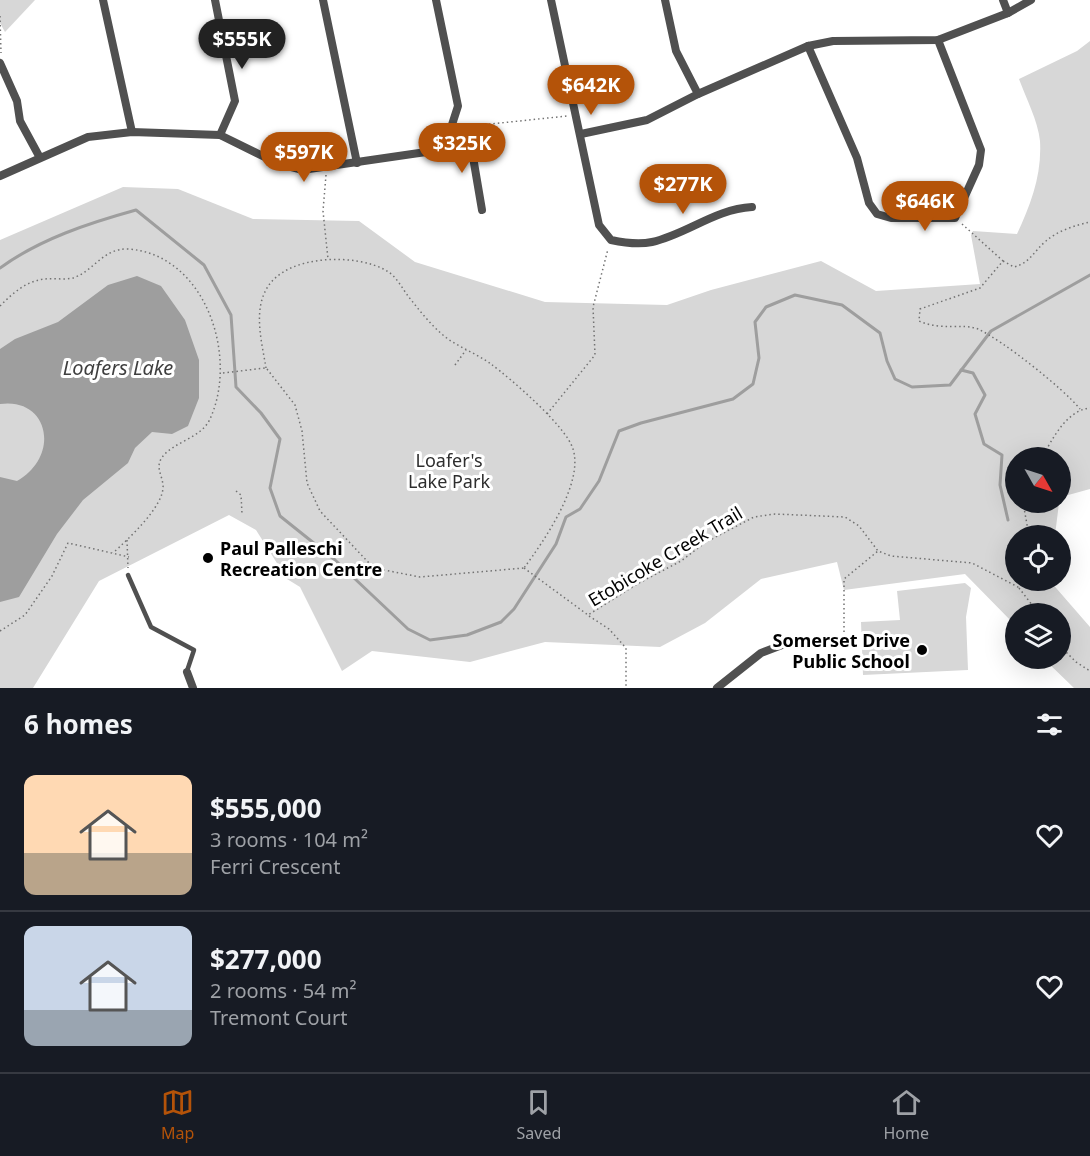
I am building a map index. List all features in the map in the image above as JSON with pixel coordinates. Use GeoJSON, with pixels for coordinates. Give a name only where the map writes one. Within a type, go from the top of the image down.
{"type":"FeatureCollection","features":[{"type":"Feature","properties":{"kind":"street"},"geometry":{"type":"LineString","coordinates":[[103,0],[132,132]]}},
{"type":"Feature","properties":{"kind":"street"},"geometry":{"type":"LineString","coordinates":[[215,0],[235,101],[220,135]]}},
{"type":"Feature","properties":{"kind":"street"},"geometry":{"type":"LineString","coordinates":[[323,0],[357,163]]}},
{"type":"Feature","properties":{"kind":"street"},"geometry":{"type":"LineString","coordinates":[[0,176],[39,156],[87,137],[132,132],[220,135],[279,164],[302,170],[426,152],[449,134],[458,106],[436,0]]}},
{"type":"Feature","properties":{"kind":"street"},"geometry":{"type":"LineString","coordinates":[[551,0],[599,225],[609,244],[653,242],[733,208],[752,207]]}},
{"type":"Feature","properties":{"kind":"street"},"geometry":{"type":"LineString","coordinates":[[665,0],[676,51],[698,94]]}},
{"type":"Feature","properties":{"kind":"street"},"geometry":{"type":"LineString","coordinates":[[1003,0],[1008,13]]}},
{"type":"Feature","properties":{"kind":"street"},"geometry":{"type":"LineString","coordinates":[[581,134],[647,120],[698,94],[808,46],[833,41],[938,40],[1008,13],[1031,0]]}},
{"type":"Feature","properties":{"kind":"street"},"geometry":{"type":"LineString","coordinates":[[808,46],[857,158],[869,203],[877,214],[891,218],[955,218],[979,165],[981,150],[938,40]]}},
{"type":"Feature","properties":{"kind":"street"},"geometry":{"type":"LineString","coordinates":[[0,63],[17,100],[20,122],[39,156]]}},
{"type":"Feature","properties":{"kind":"street"},"geometry":{"type":"LineString","coordinates":[[449,134],[473,158],[482,210]]}},
{"type":"Feature","properties":{"kind":"street"},"geometry":{"type":"LineString","coordinates":[[717,688],[761,653],[782,645]]}},
{"type":"Feature","properties":{"kind":"street"},"geometry":{"type":"LineString","coordinates":[[187,672],[193,688]]}},
{"type":"Feature","properties":{"kind":"lane"},"geometry":{"type":"LineString","coordinates":[[128,575],[151,627],[194,650],[187,672]]}},
{"type":"Feature","properties":{"kind":"path"},"geometry":{"type":"LineString","coordinates":[[0,16],[1,53]]}},
{"type":"Feature","properties":{"kind":"path"},"geometry":{"type":"LineString","coordinates":[[452,125],[466,128],[570,115]]}},
{"type":"Feature","properties":{"kind":"path"},"geometry":{"type":"LineString","coordinates":[[326,168],[323,211],[328,260]]}},
{"type":"Feature","properties":{"kind":"path"},"geometry":{"type":"LineString","coordinates":[[955,218],[1003,261],[1014,267],[1025,265],[1046,240],[1077,225],[1090,222]]}},
{"type":"Feature","properties":{"kind":"path"},"geometry":{"type":"LineString","coordinates":[[547,414],[595,355],[592,327],[593,307],[609,244]]}},
{"type":"Feature","properties":{"kind":"path"},"geometry":{"type":"LineString","coordinates":[[0,306],[14,291],[30,282],[73,278],[90,268],[108,252],[126,249],[157,255],[180,271],[198,291],[212,319],[222,373],[209,422],[163,456],[159,464],[164,487],[142,525],[112,553]]}},
{"type":"Feature","properties":{"kind":"path"},"geometry":{"type":"LineString","coordinates":[[328,260],[372,263],[390,273],[436,329],[466,349],[492,365],[547,414],[560,428],[573,448],[574,464],[557,517],[525,568],[420,577],[384,570],[368,562],[320,511],[307,483],[302,431],[295,405],[266,368],[259,316],[267,288],[286,268],[328,260]]}},
{"type":"Feature","properties":{"kind":"path"},"geometry":{"type":"LineString","coordinates":[[1003,261],[980,288],[920,309],[919,321],[929,325],[976,328],[1039,372],[1080,409]]}},
{"type":"Feature","properties":{"kind":"path"},"geometry":{"type":"LineString","coordinates":[[455,365],[466,349]]}},
{"type":"Feature","properties":{"kind":"path"},"geometry":{"type":"LineString","coordinates":[[222,373],[266,368]]}},
{"type":"Feature","properties":{"kind":"path"},"geometry":{"type":"LineString","coordinates":[[1049,447],[1058,431],[1080,409],[1090,408]]}},
{"type":"Feature","properties":{"kind":"path"},"geometry":{"type":"LineString","coordinates":[[236,491],[241,495],[242,514]]}},
{"type":"Feature","properties":{"kind":"path","name":"Etobicoke Creek Trail"},"geometry":{"type":"LineString","coordinates":[[525,568],[588,615],[639,583],[681,561],[706,542],[754,517],[795,514],[845,517],[859,526],[878,551]]}},
{"type":"Feature","properties":{"kind":"path"},"geometry":{"type":"LineString","coordinates":[[127,540],[128,575]]}},
{"type":"Feature","properties":{"kind":"path"},"geometry":{"type":"LineString","coordinates":[[0,631],[25,615],[52,576],[68,543],[129,557]]}},
{"type":"Feature","properties":{"kind":"path"},"geometry":{"type":"LineString","coordinates":[[782,645],[844,643],[844,579],[878,551],[891,556],[972,563],[1005,580]]}},
{"type":"Feature","properties":{"kind":"path"},"geometry":{"type":"LineString","coordinates":[[1021,591],[1030,603]]}},
{"type":"Feature","properties":{"kind":"path"},"geometry":{"type":"LineString","coordinates":[[588,615],[609,629],[626,648],[626,688]]}},
{"type":"Feature","properties":{"kind":"path"},"geometry":{"type":"LineString","coordinates":[[1071,657],[1090,671]]}},
{"type":"Feature","properties":{"kind":"green space"},"geometry":{"type":"Polygon","coordinates":[[[0,0],[35,0],[5,32],[0,23],[0,0]]]}},
{"type":"Feature","properties":{"kind":"green space","name":"Loafer's Lake Park"},"geometry":{"type":"Polygon","coordinates":[[[1090,41],[1090,489],[1071,494],[1071,447],[1005,447],[1005,513],[1058,513],[1056,525],[1005,525],[1005,591],[1059,591],[1069,603],[1005,603],[1005,615],[965,574],[844,590],[837,562],[761,579],[705,623],[660,647],[545,642],[470,662],[372,651],[342,671],[300,587],[287,579],[256,530],[229,515],[99,581],[33,688],[0,688],[0,240],[123,187],[178,189],[253,219],[359,221],[415,262],[545,302],[667,305],[711,290],[821,261],[876,291],[980,284],[971,235],[973,231],[1017,234],[1031,200],[1037,177],[1040,154],[1039,133],[1019,79],[1077,51],[1090,41]]]}},
{"type":"Feature","properties":{"kind":"green space"},"geometry":{"type":"Polygon","coordinates":[[[965,583],[971,588],[966,617],[968,670],[863,675],[861,622],[900,620],[897,591],[965,583]]]}},
{"type":"Feature","properties":{"kind":"green space","name":"Loafer's Lake Park"},"geometry":{"type":"Polygon","coordinates":[[[1071,605],[1090,627],[1090,688],[1074,688],[1054,669],[1071,669],[1071,605]]]}},
{"type":"Feature","properties":{"kind":"water","name":"Loafers Lake"},"geometry":{"type":"Polygon","coordinates":[[[137,276],[161,286],[185,320],[199,360],[199,398],[188,426],[172,434],[152,432],[135,448],[128,463],[83,500],[57,534],[19,597],[0,602],[0,477],[17,481],[31,470],[40,457],[44,444],[39,419],[30,410],[17,404],[0,404],[0,349],[15,339],[58,322],[108,285],[137,276]]]}},
{"type":"Feature","properties":{"kind":"waterway"},"geometry":{"type":"LineString","coordinates":[[0,268],[48,240],[101,220],[136,210],[204,265],[231,315],[236,387],[261,413],[280,439],[270,488],[280,516],[335,560],[408,629],[430,640],[467,635],[501,622],[514,609],[556,544],[566,517],[580,509],[599,481],[619,431],[733,399],[753,384],[759,358],[755,322],[766,307],[795,295],[842,305],[880,333],[887,361],[895,379],[912,387],[950,385],[991,331],[1090,275]]}},
{"type":"Feature","properties":{"kind":"waterway"},"geometry":{"type":"LineString","coordinates":[[961,370],[973,373],[985,395],[975,414],[984,444],[1002,455],[1000,485],[1008,520]]}},
{"type":"Feature","properties":{"kind":"place","name":"Paul Palleschi Recreation Centre"},"geometry":{"type":"Point","coordinates":[208,558]}},
{"type":"Feature","properties":{"kind":"place","name":"Somerset Drive Public School"},"geometry":{"type":"Point","coordinates":[922,650]}}]}
